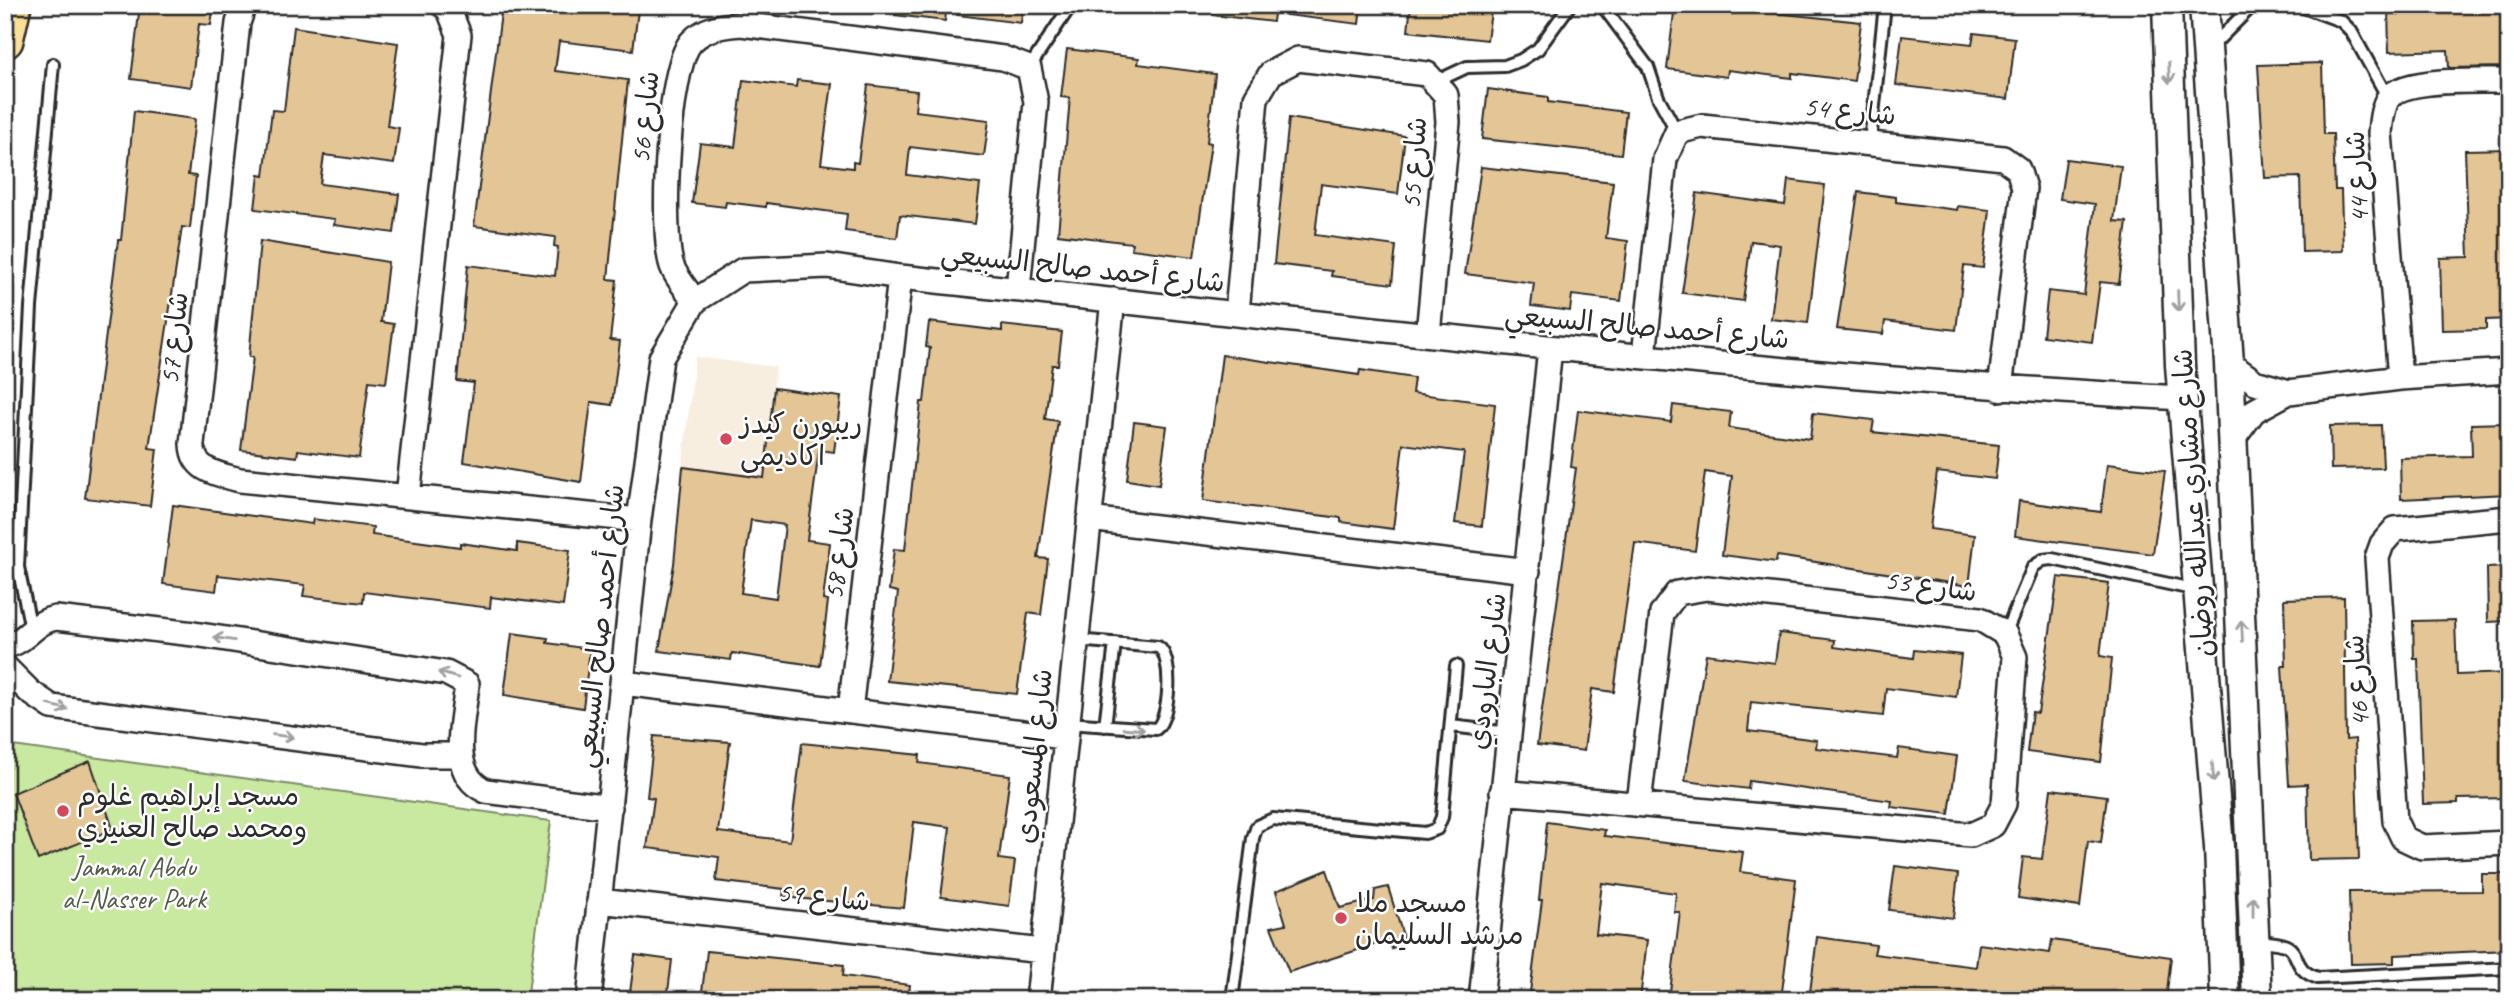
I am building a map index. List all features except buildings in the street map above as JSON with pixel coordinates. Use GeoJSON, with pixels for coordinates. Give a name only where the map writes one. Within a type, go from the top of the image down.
{"type":"FeatureCollection","features":[{"type":"Feature","properties":{"kind":"main road"},"geometry":{"type":"LineString","coordinates":[[5,40],[13,5]]}},
{"type":"Feature","properties":{"kind":"street","name":"شارع 57"},"geometry":{"type":"LineString","coordinates":[[244,5],[236,37],[192,456],[200,466],[240,480],[639,520]]}},
{"type":"Feature","properties":{"kind":"street","name":"شارع مشاري عبدالله روضان"},"geometry":{"type":"LineString","coordinates":[[2167,5],[2183,398],[2219,847],[2225,1000]]}},
{"type":"Feature","properties":{"kind":"street","name":"شارع مشاري عبدالله روضان"},"geometry":{"type":"LineString","coordinates":[[2204,5],[2229,363],[2257,1000]]}},
{"type":"Feature","properties":{"kind":"street"},"geometry":{"type":"LineString","coordinates":[[408,496],[459,35],[450,7]]}},
{"type":"Feature","properties":{"kind":"street","name":"شارع 56"},"geometry":{"type":"LineString","coordinates":[[695,302],[672,267],[664,224],[670,144],[681,60],[691,42],[713,27],[741,24],[1003,58],[1029,68]]}},
{"type":"Feature","properties":{"kind":"street","name":"شارع 55"},"geometry":{"type":"LineString","coordinates":[[1237,313],[1256,98],[1271,73],[1298,59],[1427,74],[1446,95],[1448,122],[1428,334]]}},
{"type":"Feature","properties":{"kind":"street"},"geometry":{"type":"LineString","coordinates":[[1018,289],[1036,102],[1029,68]]}},
{"type":"Feature","properties":{"kind":"street","name":"شارع 44"},"geometry":{"type":"LineString","coordinates":[[2400,378],[2380,133],[2388,98],[2407,85],[2509,81]]}},
{"type":"Feature","properties":{"kind":"street","name":"شارع 54"},"geometry":{"type":"LineString","coordinates":[[1677,132],[1702,126],[1870,142],[2003,158],[2018,169],[2024,188],[2000,389]]}},
{"type":"Feature","properties":{"kind":"street"},"geometry":{"type":"LineString","coordinates":[[1644,356],[1665,159],[1677,132]]}},
{"type":"Feature","properties":{"kind":"street"},"geometry":{"type":"LineString","coordinates":[[2173,165],[2180,181],[2190,190],[2196,191],[2216,163]]}},
{"type":"Feature","properties":{"kind":"street"},"geometry":{"type":"LineString","coordinates":[[2176,241],[2184,226],[2193,219],[2202,219],[2211,225],[2221,242]]}},
{"type":"Feature","properties":{"kind":"street","name":"شارع أحمد صالح السبيعي"},"geometry":{"type":"LineString","coordinates":[[589,1000],[639,520],[661,358],[695,302],[743,270],[827,266],[900,277],[1550,348],[2000,389],[2183,398]]}},
{"type":"Feature","properties":{"kind":"street","name":"شارع 58"},"geometry":{"type":"LineString","coordinates":[[850,711],[900,277]]}},
{"type":"Feature","properties":{"kind":"street","name":"شارع المسعودي"},"geometry":{"type":"LineString","coordinates":[[1038,1000],[1065,730],[1114,300]]}},
{"type":"Feature","properties":{"kind":"street","name":"شارع البارودي"},"geometry":{"type":"LineString","coordinates":[[1480,1000],[1550,348]]}},
{"type":"Feature","properties":{"kind":"street"},"geometry":{"type":"LineString","coordinates":[[2229,363],[2255,382],[2289,392]]}},
{"type":"Feature","properties":{"kind":"street"},"geometry":{"type":"LineString","coordinates":[[2231,442],[2254,411],[2289,392],[2400,378],[2509,371]]}},
{"type":"Feature","properties":{"kind":"street","name":"شارع 46"},"geometry":{"type":"LineString","coordinates":[[2509,518],[2395,529],[2382,544],[2377,558],[2395,821],[2403,838],[2422,847],[2509,843]]}},
{"type":"Feature","properties":{"kind":"street"},"geometry":{"type":"LineString","coordinates":[[1088,519],[1528,571]]}},
{"type":"Feature","properties":{"kind":"street","name":"شارع 53"},"geometry":{"type":"LineString","coordinates":[[1502,792],[1971,835],[1993,825],[2004,804],[2015,657],[2006,634],[1980,620],[1707,588],[1677,593],[1662,613],[1639,803]]}},
{"type":"Feature","properties":{"kind":"street"},"geometry":{"type":"LineString","coordinates":[[460,755],[439,757],[52,707],[30,692],[9,669],[11,657],[19,638],[46,620],[56,618],[194,634],[446,673],[459,677],[467,684],[460,755],[466,776],[476,787],[486,791],[610,807]]}},
{"type":"Feature","properties":{"kind":"street"},"geometry":{"type":"LineString","coordinates":[[2203,656],[2211,681],[2228,689],[2237,682],[2244,664]]}},
{"type":"Feature","properties":{"kind":"street"},"geometry":{"type":"LineString","coordinates":[[623,683],[850,711],[1065,730]]}},
{"type":"Feature","properties":{"kind":"street"},"geometry":{"type":"LineString","coordinates":[[2210,740],[2218,733],[2228,731],[2247,739]]}},
{"type":"Feature","properties":{"kind":"street","name":"شارع 59"},"geometry":{"type":"LineString","coordinates":[[599,901],[1042,951]]}},
{"type":"Feature","properties":{"kind":"lane"},"geometry":{"type":"LineString","coordinates":[[1029,68],[1070,5]]}},
{"type":"Feature","properties":{"kind":"lane"},"geometry":{"type":"LineString","coordinates":[[1435,82],[1467,67],[1505,66],[1521,60],[1538,48],[1570,5]]}},
{"type":"Feature","properties":{"kind":"lane"},"geometry":{"type":"LineString","coordinates":[[1602,5],[1648,67],[1658,97],[1677,132]]}},
{"type":"Feature","properties":{"kind":"lane"},"geometry":{"type":"LineString","coordinates":[[1870,142],[1885,5]]}},
{"type":"Feature","properties":{"kind":"lane"},"geometry":{"type":"LineString","coordinates":[[2208,50],[2253,5]]}},
{"type":"Feature","properties":{"kind":"lane"},"geometry":{"type":"LineString","coordinates":[[2298,5],[2341,21],[2351,31],[2388,98]]}},
{"type":"Feature","properties":{"kind":"lane"},"geometry":{"type":"LineString","coordinates":[[19,638],[18,567],[31,307],[53,64]]}},
{"type":"Feature","properties":{"kind":"lane"},"geometry":{"type":"LineString","coordinates":[[2006,634],[2033,567],[2043,560],[2052,559],[2197,590]]}},
{"type":"Feature","properties":{"kind":"lane"},"geometry":{"type":"LineString","coordinates":[[1065,730],[1105,726],[1156,730],[1164,718],[1169,663],[1164,651],[1158,647],[1075,640]]}},
{"type":"Feature","properties":{"kind":"lane"},"geometry":{"type":"LineString","coordinates":[[1105,726],[1115,643]]}},
{"type":"Feature","properties":{"kind":"lane"},"geometry":{"type":"LineString","coordinates":[[1232,1000],[1253,838],[1257,826],[1272,819],[1432,831],[1442,817],[1456,666]]}},
{"type":"Feature","properties":{"kind":"lane"},"geometry":{"type":"LineString","coordinates":[[1451,726],[1509,733]]}},
{"type":"Feature","properties":{"kind":"lane"},"geometry":{"type":"LineString","coordinates":[[2253,942],[2286,944],[2292,949],[2302,968],[2318,978],[2509,968]]}},
{"type":"Feature","properties":{"kind":"shaded area","name":"ريبورن كيدز اكاديمى"},"geometry":{"type":"Polygon","coordinates":[[[695,357],[776,367],[758,521],[677,512],[695,357]]]}},
{"type":"Feature","properties":{"kind":"green space","name":"Jammal Abdu al-Nasser Park"},"geometry":{"type":"Polygon","coordinates":[[[6,745],[551,821],[527,1000],[5,1000],[6,745]]]}},
{"type":"Feature","properties":{"kind":"place","name":"ريبورن كيدز اكاديمى"},"geometry":{"type":"Point","coordinates":[726,439]}},
{"type":"Feature","properties":{"kind":"place","name":"مسجد إبراهيم غلوم ومحمد صالح العنيزي"},"geometry":{"type":"Point","coordinates":[63,811]}},
{"type":"Feature","properties":{"kind":"place","name":"مسجد ملا مرشد السليمان"},"geometry":{"type":"Point","coordinates":[1341,918]}}]}
